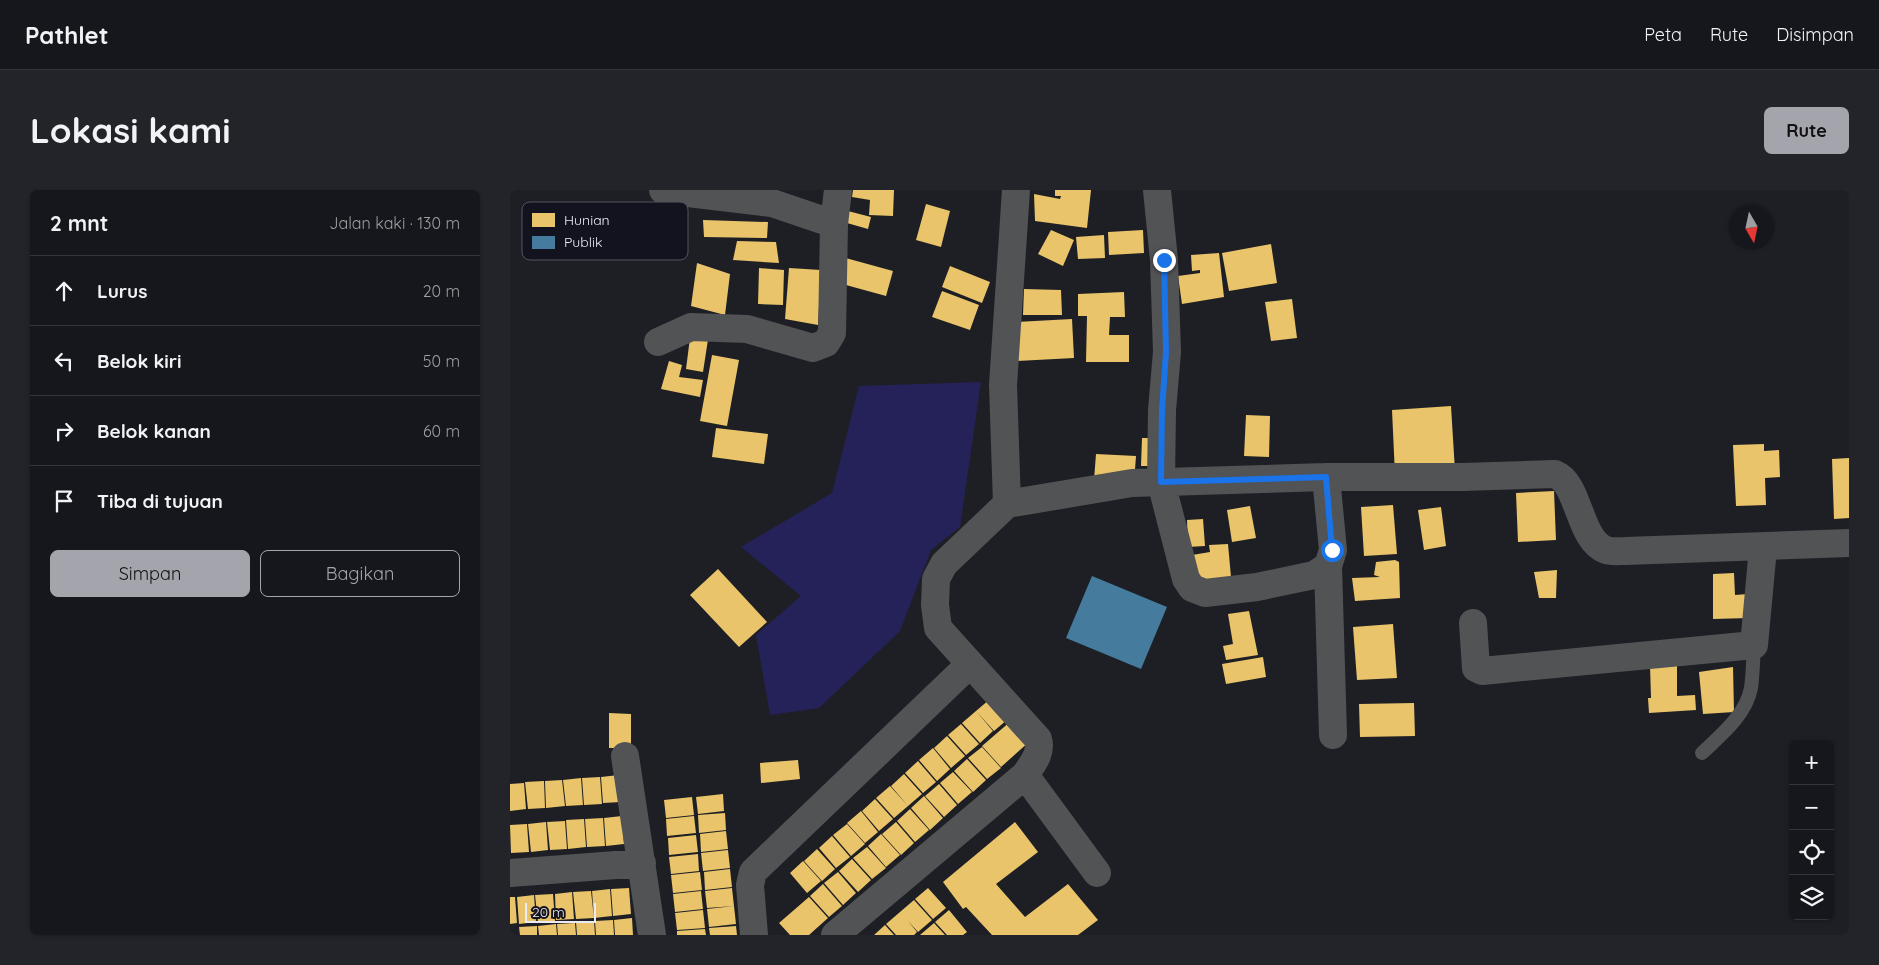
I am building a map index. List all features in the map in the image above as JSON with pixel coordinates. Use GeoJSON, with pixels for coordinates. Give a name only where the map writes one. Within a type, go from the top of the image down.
{"type":"FeatureCollection","features":[{"type":"Feature","properties":{"kind":"street"},"geometry":{"type":"LineString","coordinates":[[658,342],[691,327],[747,329],[813,348],[826,343],[832,333],[834,224],[838,190]]}},
{"type":"Feature","properties":{"kind":"street"},"geometry":{"type":"LineString","coordinates":[[1007,504],[1003,385],[1016,190]]}},
{"type":"Feature","properties":{"kind":"street"},"geometry":{"type":"LineString","coordinates":[[1157,190],[1164,260],[1166,352],[1162,410],[1161,482],[1186,579],[1192,588],[1205,593],[1257,587],[1314,575],[1328,566]]}},
{"type":"Feature","properties":{"kind":"street"},"geometry":{"type":"LineString","coordinates":[[679,191],[772,202],[834,224]]}},
{"type":"Feature","properties":{"kind":"street"},"geometry":{"type":"LineString","coordinates":[[836,935],[1026,775],[1038,755],[1040,747],[1038,738],[938,628],[935,605],[936,579],[944,564],[1007,504],[1132,483],[1326,477],[1462,477],[1555,474],[1564,480],[1590,536],[1605,550],[1763,548],[1849,544]]}},
{"type":"Feature","properties":{"kind":"street"},"geometry":{"type":"LineString","coordinates":[[1326,477],[1332,550],[1328,566],[1332,735]]}},
{"type":"Feature","properties":{"kind":"street"},"geometry":{"type":"LineString","coordinates":[[1473,623],[1476,668],[1482,671],[1754,644],[1763,548]]}},
{"type":"Feature","properties":{"kind":"street"},"geometry":{"type":"LineString","coordinates":[[754,935],[750,885],[752,872],[970,664]]}},
{"type":"Feature","properties":{"kind":"street"},"geometry":{"type":"LineString","coordinates":[[625,756],[652,935]]}},
{"type":"Feature","properties":{"kind":"street"},"geometry":{"type":"LineString","coordinates":[[1026,775],[1097,873]]}},
{"type":"Feature","properties":{"kind":"street"},"geometry":{"type":"LineString","coordinates":[[510,873],[642,863]]}},
{"type":"Feature","properties":{"kind":"lane"},"geometry":{"type":"LineString","coordinates":[[1702,754],[1734,722],[1746,705],[1751,688],[1754,644]]}},
{"type":"Feature","properties":{"kind":"shaded area"},"geometry":{"type":"Polygon","coordinates":[[[981,382],[960,527],[931,550],[900,631],[819,708],[770,715],[756,635],[801,596],[741,547],[832,493],[859,386],[981,382]]]}},
{"type":"Feature","properties":{"kind":"building: Hunian"},"geometry":{"type":"Polygon","coordinates":[[[853,190],[894,190],[893,216],[869,215],[870,200],[852,197],[853,190]]]}},
{"type":"Feature","properties":{"kind":"building: Hunian"},"geometry":{"type":"Polygon","coordinates":[[[1055,190],[1091,190],[1087,228],[1035,221],[1034,194],[1060,199],[1061,196],[1055,196],[1055,190]]]}},
{"type":"Feature","properties":{"kind":"building: Hunian"},"geometry":{"type":"Polygon","coordinates":[[[926,204],[950,211],[941,247],[916,240],[926,204]]]}},
{"type":"Feature","properties":{"kind":"building: Hunian"},"geometry":{"type":"Polygon","coordinates":[[[844,210],[871,217],[868,229],[840,221],[844,210]]]}},
{"type":"Feature","properties":{"kind":"building: Hunian"},"geometry":{"type":"Polygon","coordinates":[[[703,220],[768,222],[767,238],[704,237],[703,220]]]}},
{"type":"Feature","properties":{"kind":"building: Hunian"},"geometry":{"type":"Polygon","coordinates":[[[1051,230],[1074,240],[1063,266],[1038,254],[1051,230]]]}},
{"type":"Feature","properties":{"kind":"building: Hunian"},"geometry":{"type":"Polygon","coordinates":[[[1143,230],[1144,253],[1109,255],[1108,232],[1143,230]]]}},
{"type":"Feature","properties":{"kind":"building: Hunian"},"geometry":{"type":"Polygon","coordinates":[[[1104,235],[1105,258],[1078,259],[1076,237],[1104,235]]]}},
{"type":"Feature","properties":{"kind":"building: Hunian"},"geometry":{"type":"Polygon","coordinates":[[[737,241],[776,242],[779,263],[733,260],[737,241]]]}},
{"type":"Feature","properties":{"kind":"building: Hunian"},"geometry":{"type":"Polygon","coordinates":[[[1271,244],[1277,283],[1229,291],[1222,253],[1271,244]]]}},
{"type":"Feature","properties":{"kind":"building: Hunian"},"geometry":{"type":"Polygon","coordinates":[[[1219,253],[1224,297],[1182,304],[1178,276],[1200,273],[1200,270],[1192,271],[1191,255],[1219,253]]]}},
{"type":"Feature","properties":{"kind":"building: Hunian"},"geometry":{"type":"Polygon","coordinates":[[[842,257],[893,271],[886,296],[835,282],[842,257]]]}},
{"type":"Feature","properties":{"kind":"building: Hunian"},"geometry":{"type":"Polygon","coordinates":[[[697,263],[730,274],[725,315],[691,306],[697,263]]]}},
{"type":"Feature","properties":{"kind":"building: Hunian"},"geometry":{"type":"Polygon","coordinates":[[[950,266],[990,282],[982,303],[942,287],[950,266]]]}},
{"type":"Feature","properties":{"kind":"building: Hunian"},"geometry":{"type":"Polygon","coordinates":[[[759,268],[784,270],[783,305],[758,304],[759,268]]]}},
{"type":"Feature","properties":{"kind":"building: Hunian"},"geometry":{"type":"Polygon","coordinates":[[[789,268],[821,270],[818,325],[785,319],[789,268]]]}},
{"type":"Feature","properties":{"kind":"building: Hunian"},"geometry":{"type":"Polygon","coordinates":[[[1024,289],[1061,290],[1062,315],[1023,315],[1024,289]]]}},
{"type":"Feature","properties":{"kind":"building: Hunian"},"geometry":{"type":"Polygon","coordinates":[[[942,291],[979,305],[970,330],[932,317],[942,291]]]}},
{"type":"Feature","properties":{"kind":"building: Hunian"},"geometry":{"type":"Polygon","coordinates":[[[1124,292],[1125,317],[1110,317],[1109,335],[1129,335],[1129,362],[1086,362],[1087,316],[1078,316],[1078,294],[1124,292]]]}},
{"type":"Feature","properties":{"kind":"building: Hunian"},"geometry":{"type":"Polygon","coordinates":[[[1292,299],[1297,338],[1271,341],[1265,302],[1292,299]]]}},
{"type":"Feature","properties":{"kind":"building: Hunian"},"geometry":{"type":"Polygon","coordinates":[[[1072,319],[1074,358],[1017,361],[1015,322],[1072,319]]]}},
{"type":"Feature","properties":{"kind":"building: Hunian"},"geometry":{"type":"Polygon","coordinates":[[[691,330],[709,333],[703,372],[686,369],[691,330]]]}},
{"type":"Feature","properties":{"kind":"building: Hunian"},"geometry":{"type":"Polygon","coordinates":[[[712,355],[739,360],[727,426],[700,421],[712,355]]]}},
{"type":"Feature","properties":{"kind":"building: Hunian"},"geometry":{"type":"Polygon","coordinates":[[[669,361],[682,365],[679,377],[703,380],[700,397],[661,389],[669,361]]]}},
{"type":"Feature","properties":{"kind":"building: Hunian"},"geometry":{"type":"Polygon","coordinates":[[[1451,406],[1455,471],[1395,475],[1392,410],[1451,406]]]}},
{"type":"Feature","properties":{"kind":"building: Hunian"},"geometry":{"type":"Polygon","coordinates":[[[1246,415],[1270,416],[1269,457],[1244,456],[1246,415]]]}},
{"type":"Feature","properties":{"kind":"building: Hunian"},"geometry":{"type":"Polygon","coordinates":[[[716,428],[768,434],[764,464],[712,457],[716,428]]]}},
{"type":"Feature","properties":{"kind":"building: Hunian"},"geometry":{"type":"Polygon","coordinates":[[[1142,438],[1153,438],[1152,466],[1141,466],[1142,438]]]}},
{"type":"Feature","properties":{"kind":"building: Hunian"},"geometry":{"type":"Polygon","coordinates":[[[1764,444],[1764,451],[1779,450],[1780,477],[1765,478],[1766,505],[1736,506],[1733,445],[1764,444]]]}},
{"type":"Feature","properties":{"kind":"building: Hunian"},"geometry":{"type":"Polygon","coordinates":[[[1096,454],[1136,456],[1134,483],[1094,480],[1096,454]]]}},
{"type":"Feature","properties":{"kind":"building: Hunian"},"geometry":{"type":"Polygon","coordinates":[[[1849,458],[1849,518],[1834,519],[1832,459],[1849,458]]]}},
{"type":"Feature","properties":{"kind":"building: Hunian"},"geometry":{"type":"Polygon","coordinates":[[[1554,491],[1556,540],[1518,542],[1516,493],[1554,491]]]}},
{"type":"Feature","properties":{"kind":"building: Hunian"},"geometry":{"type":"Polygon","coordinates":[[[1393,505],[1397,554],[1364,556],[1361,507],[1393,505]]]}},
{"type":"Feature","properties":{"kind":"building: Hunian"},"geometry":{"type":"Polygon","coordinates":[[[1250,506],[1256,538],[1232,542],[1227,510],[1250,506]]]}},
{"type":"Feature","properties":{"kind":"building: Hunian"},"geometry":{"type":"Polygon","coordinates":[[[1441,507],[1446,546],[1424,550],[1418,510],[1441,507]]]}},
{"type":"Feature","properties":{"kind":"building: Hunian"},"geometry":{"type":"Polygon","coordinates":[[[1203,519],[1205,546],[1188,547],[1187,520],[1203,519]]]}},
{"type":"Feature","properties":{"kind":"building: Hunian"},"geometry":{"type":"Polygon","coordinates":[[[1228,544],[1231,577],[1196,581],[1192,555],[1210,552],[1209,545],[1228,544]]]}},
{"type":"Feature","properties":{"kind":"building: Hunian"},"geometry":{"type":"Polygon","coordinates":[[[1395,560],[1399,562],[1400,598],[1355,601],[1352,578],[1380,577],[1374,575],[1376,562],[1395,560]]]}},
{"type":"Feature","properties":{"kind":"building: Hunian"},"geometry":{"type":"Polygon","coordinates":[[[718,569],[767,622],[739,647],[690,595],[718,569]]]}},
{"type":"Feature","properties":{"kind":"building: Hunian"},"geometry":{"type":"Polygon","coordinates":[[[1557,570],[1556,598],[1539,598],[1534,572],[1557,570]]]}},
{"type":"Feature","properties":{"kind":"building: Hunian"},"geometry":{"type":"Polygon","coordinates":[[[1734,573],[1735,595],[1748,594],[1749,618],[1713,619],[1713,574],[1734,573]]]}},
{"type":"Feature","properties":{"kind":"building: Hunian"},"geometry":{"type":"Polygon","coordinates":[[[1249,611],[1258,655],[1226,660],[1223,646],[1233,644],[1228,614],[1249,611]]]}},
{"type":"Feature","properties":{"kind":"building: Hunian"},"geometry":{"type":"Polygon","coordinates":[[[1393,624],[1397,678],[1357,680],[1353,627],[1393,624]]]}},
{"type":"Feature","properties":{"kind":"building: Hunian"},"geometry":{"type":"Polygon","coordinates":[[[1263,657],[1266,677],[1226,684],[1222,664],[1263,657]]]}},
{"type":"Feature","properties":{"kind":"building: Hunian"},"geometry":{"type":"Polygon","coordinates":[[[1677,664],[1677,696],[1695,695],[1696,710],[1649,713],[1648,698],[1651,698],[1650,665],[1677,664]]]}},
{"type":"Feature","properties":{"kind":"building: Hunian"},"geometry":{"type":"Polygon","coordinates":[[[1733,667],[1734,712],[1703,714],[1699,672],[1733,667]]]}},
{"type":"Feature","properties":{"kind":"building: Hunian"},"geometry":{"type":"Polygon","coordinates":[[[990,699],[1008,719],[994,731],[976,711],[990,699]]]}},
{"type":"Feature","properties":{"kind":"building: Hunian"},"geometry":{"type":"Polygon","coordinates":[[[1414,703],[1415,736],[1360,737],[1359,704],[1414,703]]]}},
{"type":"Feature","properties":{"kind":"building: Hunian"},"geometry":{"type":"Polygon","coordinates":[[[976,711],[993,731],[980,743],[962,723],[976,711]]]}},
{"type":"Feature","properties":{"kind":"building: Hunian"},"geometry":{"type":"Polygon","coordinates":[[[609,713],[631,714],[631,748],[609,748],[609,713]]]}},
{"type":"Feature","properties":{"kind":"building: Hunian"},"geometry":{"type":"Polygon","coordinates":[[[1011,721],[1029,742],[1001,767],[982,746],[1011,721]]]}},
{"type":"Feature","properties":{"kind":"building: Hunian"},"geometry":{"type":"Polygon","coordinates":[[[961,724],[979,744],[966,755],[948,735],[961,724]]]}},
{"type":"Feature","properties":{"kind":"building: Hunian"},"geometry":{"type":"Polygon","coordinates":[[[947,736],[965,756],[951,768],[934,748],[947,736]]]}},
{"type":"Feature","properties":{"kind":"building: Hunian"},"geometry":{"type":"Polygon","coordinates":[[[982,747],[1001,768],[987,779],[968,758],[982,747]]]}},
{"type":"Feature","properties":{"kind":"building: Hunian"},"geometry":{"type":"Polygon","coordinates":[[[933,748],[950,769],[937,781],[919,760],[933,748]]]}},
{"type":"Feature","properties":{"kind":"building: Hunian"},"geometry":{"type":"Polygon","coordinates":[[[967,759],[986,780],[973,792],[954,771],[967,759]]]}},
{"type":"Feature","properties":{"kind":"building: Hunian"},"geometry":{"type":"Polygon","coordinates":[[[798,760],[800,779],[761,783],[760,763],[798,760]]]}},
{"type":"Feature","properties":{"kind":"building: Hunian"},"geometry":{"type":"Polygon","coordinates":[[[918,761],[936,782],[923,793],[905,773],[918,761]]]}},
{"type":"Feature","properties":{"kind":"building: Hunian"},"geometry":{"type":"Polygon","coordinates":[[[953,772],[972,792],[958,804],[940,783],[953,772]]]}},
{"type":"Feature","properties":{"kind":"building: Hunian"},"geometry":{"type":"Polygon","coordinates":[[[904,774],[922,794],[908,806],[891,786],[904,774]]]}},
{"type":"Feature","properties":{"kind":"building: Hunian"},"geometry":{"type":"Polygon","coordinates":[[[619,775],[621,802],[603,803],[601,777],[619,775]]]}},
{"type":"Feature","properties":{"kind":"building: Hunian"},"geometry":{"type":"Polygon","coordinates":[[[600,777],[602,804],[584,805],[582,778],[600,777]]]}},
{"type":"Feature","properties":{"kind":"building: Hunian"},"geometry":{"type":"Polygon","coordinates":[[[581,778],[583,805],[566,806],[563,780],[581,778]]]}},
{"type":"Feature","properties":{"kind":"building: Hunian"},"geometry":{"type":"Polygon","coordinates":[[[562,780],[565,806],[546,808],[545,781],[562,780]]]}},
{"type":"Feature","properties":{"kind":"building: Hunian"},"geometry":{"type":"Polygon","coordinates":[[[544,781],[545,808],[528,809],[525,782],[544,781]]]}},
{"type":"Feature","properties":{"kind":"building: Hunian"},"geometry":{"type":"Polygon","coordinates":[[[524,783],[526,809],[510,811],[510,784],[524,783]]]}},
{"type":"Feature","properties":{"kind":"building: Hunian"},"geometry":{"type":"Polygon","coordinates":[[[939,784],[957,805],[944,817],[925,796],[939,784]]]}},
{"type":"Feature","properties":{"kind":"building: Hunian"},"geometry":{"type":"Polygon","coordinates":[[[890,786],[908,806],[894,818],[876,798],[890,786]]]}},
{"type":"Feature","properties":{"kind":"building: Hunian"},"geometry":{"type":"Polygon","coordinates":[[[723,794],[724,811],[698,814],[696,797],[723,794]]]}},
{"type":"Feature","properties":{"kind":"building: Hunian"},"geometry":{"type":"Polygon","coordinates":[[[924,796],[943,818],[930,830],[911,808],[924,796]]]}},
{"type":"Feature","properties":{"kind":"building: Hunian"},"geometry":{"type":"Polygon","coordinates":[[[692,797],[694,815],[666,818],[664,800],[692,797]]]}},
{"type":"Feature","properties":{"kind":"building: Hunian"},"geometry":{"type":"Polygon","coordinates":[[[875,799],[893,819],[879,831],[862,811],[875,799]]]}},
{"type":"Feature","properties":{"kind":"building: Hunian"},"geometry":{"type":"Polygon","coordinates":[[[910,809],[929,830],[915,842],[897,821],[910,809]]]}},
{"type":"Feature","properties":{"kind":"building: Hunian"},"geometry":{"type":"Polygon","coordinates":[[[861,811],[878,832],[865,843],[847,823],[861,811]]]}},
{"type":"Feature","properties":{"kind":"building: Hunian"},"geometry":{"type":"Polygon","coordinates":[[[725,813],[726,830],[699,833],[698,815],[725,813]]]}},
{"type":"Feature","properties":{"kind":"building: Hunian"},"geometry":{"type":"Polygon","coordinates":[[[622,816],[624,844],[606,846],[604,818],[622,816]]]}},
{"type":"Feature","properties":{"kind":"building: Hunian"},"geometry":{"type":"Polygon","coordinates":[[[694,816],[696,833],[667,836],[666,819],[694,816]]]}},
{"type":"Feature","properties":{"kind":"building: Hunian"},"geometry":{"type":"Polygon","coordinates":[[[603,818],[605,846],[587,847],[585,819],[603,818]]]}},
{"type":"Feature","properties":{"kind":"building: Hunian"},"geometry":{"type":"Polygon","coordinates":[[[584,819],[586,847],[568,849],[566,820],[584,819]]]}},
{"type":"Feature","properties":{"kind":"building: Hunian"},"geometry":{"type":"Polygon","coordinates":[[[565,821],[567,849],[550,850],[547,822],[565,821]]]}},
{"type":"Feature","properties":{"kind":"building: Hunian"},"geometry":{"type":"Polygon","coordinates":[[[546,822],[548,850],[531,852],[528,824],[546,822]]]}},
{"type":"Feature","properties":{"kind":"building: Hunian"},"geometry":{"type":"Polygon","coordinates":[[[896,822],[914,843],[901,855],[882,834],[896,822]]]}},
{"type":"Feature","properties":{"kind":"building: Hunian"},"geometry":{"type":"Polygon","coordinates":[[[1015,822],[1038,852],[996,884],[1025,917],[1068,884],[1098,920],[1078,935],[992,935],[966,907],[963,909],[943,882],[1015,822]]]}},
{"type":"Feature","properties":{"kind":"building: Hunian"},"geometry":{"type":"Polygon","coordinates":[[[527,824],[529,852],[511,853],[510,825],[527,824]]]}},
{"type":"Feature","properties":{"kind":"building: Hunian"},"geometry":{"type":"Polygon","coordinates":[[[847,824],[865,844],[851,856],[833,835],[847,824]]]}},
{"type":"Feature","properties":{"kind":"building: Hunian"},"geometry":{"type":"Polygon","coordinates":[[[726,831],[728,849],[701,852],[700,834],[726,831]]]}},
{"type":"Feature","properties":{"kind":"building: Hunian"},"geometry":{"type":"Polygon","coordinates":[[[881,834],[900,855],[886,867],[868,846],[881,834]]]}},
{"type":"Feature","properties":{"kind":"building: Hunian"},"geometry":{"type":"Polygon","coordinates":[[[696,835],[698,852],[669,855],[668,838],[696,835]]]}},
{"type":"Feature","properties":{"kind":"building: Hunian"},"geometry":{"type":"Polygon","coordinates":[[[832,836],[850,857],[836,868],[819,848],[832,836]]]}},
{"type":"Feature","properties":{"kind":"building: Hunian"},"geometry":{"type":"Polygon","coordinates":[[[867,847],[886,868],[872,879],[853,858],[867,847]]]}},
{"type":"Feature","properties":{"kind":"building: Hunian"},"geometry":{"type":"Polygon","coordinates":[[[817,849],[835,869],[822,881],[804,861],[817,849]]]}},
{"type":"Feature","properties":{"kind":"building: Hunian"},"geometry":{"type":"Polygon","coordinates":[[[728,850],[730,868],[703,871],[701,853],[728,850]]]}},
{"type":"Feature","properties":{"kind":"building: Hunian"},"geometry":{"type":"Polygon","coordinates":[[[698,854],[699,871],[671,874],[669,857],[698,854]]]}},
{"type":"Feature","properties":{"kind":"building: Hunian"},"geometry":{"type":"Polygon","coordinates":[[[852,859],[871,880],[858,892],[839,871],[852,859]]]}},
{"type":"Feature","properties":{"kind":"building: Hunian"},"geometry":{"type":"Polygon","coordinates":[[[803,861],[821,881],[807,893],[790,873],[803,861]]]}},
{"type":"Feature","properties":{"kind":"building: Hunian"},"geometry":{"type":"Polygon","coordinates":[[[730,869],[732,887],[705,890],[704,872],[730,869]]]}},
{"type":"Feature","properties":{"kind":"building: Hunian"},"geometry":{"type":"Polygon","coordinates":[[[700,872],[702,890],[673,893],[671,875],[700,872]]]}},
{"type":"Feature","properties":{"kind":"building: Hunian"},"geometry":{"type":"Polygon","coordinates":[[[838,872],[856,893],[843,905],[824,883],[838,872]]]}},
{"type":"Feature","properties":{"kind":"building: Hunian"},"geometry":{"type":"Polygon","coordinates":[[[823,884],[842,906],[829,917],[810,896],[823,884]]]}},
{"type":"Feature","properties":{"kind":"building: Hunian"},"geometry":{"type":"Polygon","coordinates":[[[629,888],[631,914],[613,916],[611,889],[629,888]]]}},
{"type":"Feature","properties":{"kind":"building: Hunian"},"geometry":{"type":"Polygon","coordinates":[[[732,888],[734,906],[707,908],[705,891],[732,888]]]}},
{"type":"Feature","properties":{"kind":"building: Hunian"},"geometry":{"type":"Polygon","coordinates":[[[928,888],[946,908],[933,919],[915,899],[928,888]]]}},
{"type":"Feature","properties":{"kind":"building: Hunian"},"geometry":{"type":"Polygon","coordinates":[[[610,889],[612,916],[594,918],[592,891],[610,889]]]}},
{"type":"Feature","properties":{"kind":"building: Hunian"},"geometry":{"type":"Polygon","coordinates":[[[591,891],[594,918],[576,919],[573,892],[591,891]]]}},
{"type":"Feature","properties":{"kind":"building: Hunian"},"geometry":{"type":"Polygon","coordinates":[[[701,891],[703,909],[675,912],[673,894],[701,891]]]}},
{"type":"Feature","properties":{"kind":"building: Hunian"},"geometry":{"type":"Polygon","coordinates":[[[572,892],[574,919],[556,920],[555,894],[572,892]]]}},
{"type":"Feature","properties":{"kind":"building: Hunian"},"geometry":{"type":"Polygon","coordinates":[[[553,894],[555,921],[538,922],[535,895],[553,894]]]}},
{"type":"Feature","properties":{"kind":"building: Hunian"},"geometry":{"type":"Polygon","coordinates":[[[534,895],[536,922],[519,924],[517,897],[534,895]]]}},
{"type":"Feature","properties":{"kind":"building: Hunian"},"geometry":{"type":"Polygon","coordinates":[[[510,897],[515,897],[517,923],[510,924],[510,897]]]}},
{"type":"Feature","properties":{"kind":"building: Hunian"},"geometry":{"type":"Polygon","coordinates":[[[809,897],[828,918],[809,935],[790,935],[779,923],[809,897]]]}},
{"type":"Feature","properties":{"kind":"building: Hunian"},"geometry":{"type":"Polygon","coordinates":[[[914,900],[932,920],[918,932],[908,921],[917,932],[914,935],[896,935],[886,924],[914,900]]]}},
{"type":"Feature","properties":{"kind":"building: Hunian"},"geometry":{"type":"Polygon","coordinates":[[[734,906],[736,924],[709,927],[707,909],[734,906]]]}},
{"type":"Feature","properties":{"kind":"building: Hunian"},"geometry":{"type":"Polygon","coordinates":[[[703,910],[705,928],[677,930],[675,913],[703,910]]]}},
{"type":"Feature","properties":{"kind":"building: Hunian"},"geometry":{"type":"Polygon","coordinates":[[[949,910],[967,932],[963,935],[947,935],[935,922],[949,910]]]}},
{"type":"Feature","properties":{"kind":"building: Hunian"},"geometry":{"type":"Polygon","coordinates":[[[632,918],[633,935],[615,935],[614,920],[632,918]]]}},
{"type":"Feature","properties":{"kind":"building: Hunian"},"geometry":{"type":"Polygon","coordinates":[[[613,920],[614,935],[596,935],[595,921],[613,920]]]}},
{"type":"Feature","properties":{"kind":"building: Hunian"},"geometry":{"type":"Polygon","coordinates":[[[594,921],[595,935],[577,935],[576,922],[594,921]]]}},
{"type":"Feature","properties":{"kind":"building: Hunian"},"geometry":{"type":"Polygon","coordinates":[[[575,923],[576,935],[558,935],[557,924],[575,923]]]}},
{"type":"Feature","properties":{"kind":"building: Hunian"},"geometry":{"type":"Polygon","coordinates":[[[934,923],[945,935],[920,935],[934,923]]]}},
{"type":"Feature","properties":{"kind":"building: Hunian"},"geometry":{"type":"Polygon","coordinates":[[[556,924],[557,935],[539,935],[538,926],[556,924]]]}},
{"type":"Feature","properties":{"kind":"building: Hunian"},"geometry":{"type":"Polygon","coordinates":[[[885,925],[894,935],[874,935],[885,925]]]}},
{"type":"Feature","properties":{"kind":"building: Hunian"},"geometry":{"type":"Polygon","coordinates":[[[537,926],[537,935],[520,935],[519,927],[537,926]]]}},
{"type":"Feature","properties":{"kind":"building: Hunian"},"geometry":{"type":"Polygon","coordinates":[[[736,926],[737,935],[710,935],[709,928],[736,926]]]}},
{"type":"Feature","properties":{"kind":"building: Hunian"},"geometry":{"type":"Polygon","coordinates":[[[705,929],[706,935],[677,935],[677,931],[705,929]]]}},
{"type":"Feature","properties":{"kind":"building: Publik"},"geometry":{"type":"Polygon","coordinates":[[[1092,576],[1167,607],[1141,669],[1066,638],[1092,576]]]}},
{"type":"Feature","properties":{"kind":"route"},"geometry":{"type":"LineString","coordinates":[[1164,260],[1166,352],[1162,410],[1161,482],[1326,477],[1332,550]]}}]}
